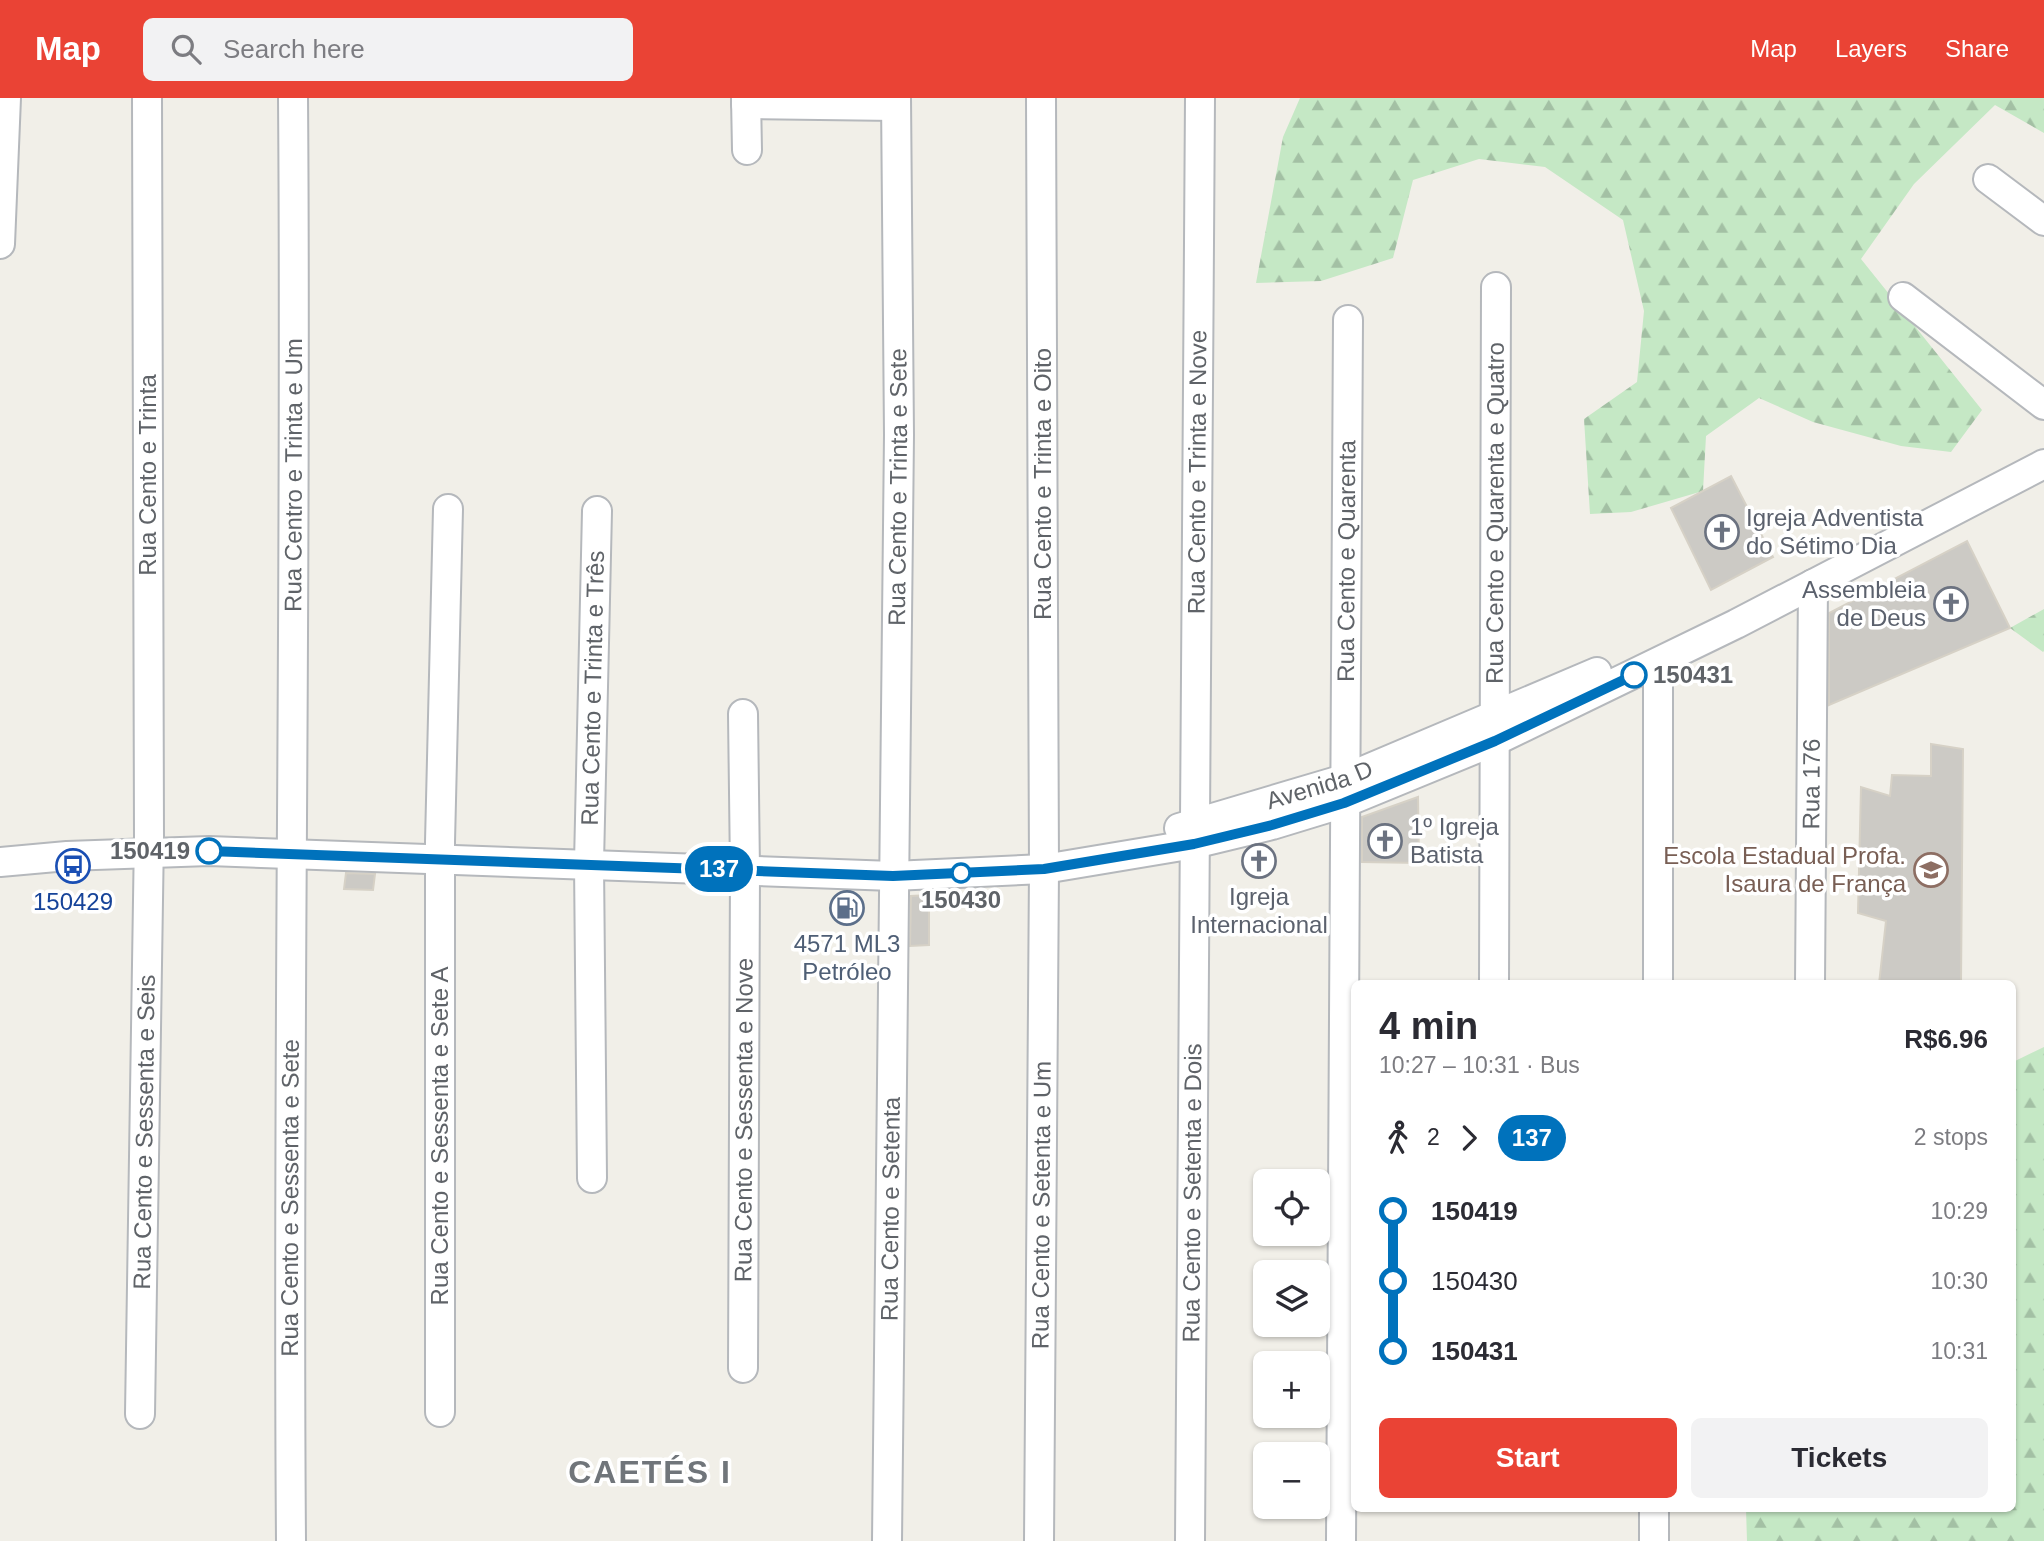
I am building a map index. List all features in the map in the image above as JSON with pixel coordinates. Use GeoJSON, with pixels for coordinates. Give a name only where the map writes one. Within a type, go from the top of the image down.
{"type":"FeatureCollection","features":[{"type":"Feature","properties":{"kind":"street"},"geometry":{"type":"LineString","coordinates":[[0,244],[6,98]]}},
{"type":"Feature","properties":{"kind":"street","name":"Rua Cento e Trinta"},"geometry":{"type":"LineString","coordinates":[[147,98],[148,844]]}},
{"type":"Feature","properties":{"kind":"street","name":"Rua Centro e Trinta e Um"},"geometry":{"type":"LineString","coordinates":[[292,847],[296,391],[293,98]]}},
{"type":"Feature","properties":{"kind":"street","name":"Rua Cento e Trinta e Oito"},"geometry":{"type":"LineString","coordinates":[[1041,98],[1044,862]]}},
{"type":"Feature","properties":{"kind":"street","name":"Rua Cento e Trinta e Nove"},"geometry":{"type":"LineString","coordinates":[[1195,834],[1200,98]]}},
{"type":"Feature","properties":{"kind":"street"},"geometry":{"type":"LineString","coordinates":[[747,150],[746,101],[896,102]]}},
{"type":"Feature","properties":{"kind":"street","name":"Rua Cento e Trinta e Sete"},"geometry":{"type":"LineString","coordinates":[[893,868],[900,435],[896,102]]}},
{"type":"Feature","properties":{"kind":"street"},"geometry":{"type":"LineString","coordinates":[[1988,179],[2044,220]]}},
{"type":"Feature","properties":{"kind":"street","name":"Rua Cento e Quarenta e Quatro"},"geometry":{"type":"LineString","coordinates":[[1494,980],[1496,287]]}},
{"type":"Feature","properties":{"kind":"street"},"geometry":{"type":"LineString","coordinates":[[1903,297],[2044,405]]}},
{"type":"Feature","properties":{"kind":"street","name":"Rua Cento e Quarenta"},"geometry":{"type":"LineString","coordinates":[[1341,1541],[1348,320]]}},
{"type":"Feature","properties":{"kind":"street","name":"Avenida D"},"geometry":{"type":"LineString","coordinates":[[1495,729],[1699,628],[1810,578],[2044,464]]}},
{"type":"Feature","properties":{"kind":"street","name":"Rua Cento e Sessenta e Sete A"},"geometry":{"type":"LineString","coordinates":[[440,1412],[440,851],[448,509]]}},
{"type":"Feature","properties":{"kind":"street","name":"Rua Cento e Trinta e Três"},"geometry":{"type":"LineString","coordinates":[[592,1178],[590,855],[597,511]]}},
{"type":"Feature","properties":{"kind":"street","name":"Avenida D"},"geometry":{"type":"LineString","coordinates":[[0,845],[148,844],[209,851],[292,847],[590,855],[893,868],[1044,862],[1195,834],[1272,825],[1344,791],[1658,663],[1810,578]]}},
{"type":"Feature","properties":{"kind":"street","name":"Rua 176"},"geometry":{"type":"LineString","coordinates":[[1810,578],[1810,980]]}},
{"type":"Feature","properties":{"kind":"street"},"geometry":{"type":"LineString","coordinates":[[1658,663],[1658,980]]}},
{"type":"Feature","properties":{"kind":"street","name":"Rua Cento e Sessenta e Nove"},"geometry":{"type":"LineString","coordinates":[[743,714],[743,1368]]}},
{"type":"Feature","properties":{"kind":"street","name":"Rua Cento e Setenta e Dois"},"geometry":{"type":"LineString","coordinates":[[1191,1541],[1195,834]]}},
{"type":"Feature","properties":{"kind":"street","name":"Avenida D"},"geometry":{"type":"LineString","coordinates":[[0,862],[148,844]]}},
{"type":"Feature","properties":{"kind":"street","name":"Rua Cento e Sessenta e Seis"},"geometry":{"type":"LineString","coordinates":[[140,1414],[148,844]]}},
{"type":"Feature","properties":{"kind":"street","name":"Rua Cento e Sessenta e Sete"},"geometry":{"type":"LineString","coordinates":[[290,1541],[292,847]]}},
{"type":"Feature","properties":{"kind":"street","name":"Rua Cento e Setenta e Um"},"geometry":{"type":"LineString","coordinates":[[1039,1541],[1044,862]]}},
{"type":"Feature","properties":{"kind":"street","name":"Rua Cento e Setenta"},"geometry":{"type":"LineString","coordinates":[[887,1541],[893,868]]}},
{"type":"Feature","properties":{"kind":"street"},"geometry":{"type":"LineString","coordinates":[[1654,1512],[1654,1541]]}},
{"type":"Feature","properties":{"kind":"green space"},"geometry":{"type":"Polygon","coordinates":[[[1300,98],[2044,98],[2044,133],[1995,105],[1914,184],[1861,259],[1982,410],[1951,452],[1901,446],[1813,422],[1759,398],[1706,436],[1703,491],[1631,512],[1590,514],[1584,419],[1637,382],[1644,311],[1623,220],[1545,167],[1479,159],[1413,180],[1393,258],[1321,281],[1256,283],[1283,137],[1300,98]]]}},
{"type":"Feature","properties":{"kind":"green space"},"geometry":{"type":"Polygon","coordinates":[[[2044,609],[2044,651],[2043,652],[2010,628],[2044,609]]]}},
{"type":"Feature","properties":{"kind":"green space"},"geometry":{"type":"Polygon","coordinates":[[[2044,1047],[2044,1541],[1747,1541],[1746,1512],[2016,1512],[2016,1061],[2044,1047]]]}},
{"type":"Feature","properties":{"kind":"building","name":"Igreja Adventista do Sétimo Dia"},"geometry":{"type":"Polygon","coordinates":[[[1731,476],[1773,557],[1711,590],[1671,508],[1731,476]]]}},
{"type":"Feature","properties":{"kind":"building"},"geometry":{"type":"Polygon","coordinates":[[[1967,541],[2010,628],[1829,705],[1829,613],[1967,541]]]}},
{"type":"Feature","properties":{"kind":"building"},"geometry":{"type":"Polygon","coordinates":[[[1931,744],[1963,749],[1961,980],[1879,980],[1886,921],[1858,913],[1861,787],[1890,796],[1892,775],[1931,776],[1931,744]]]}},
{"type":"Feature","properties":{"kind":"building","name":"1º Igreja Batista"},"geometry":{"type":"Polygon","coordinates":[[[1418,797],[1419,863],[1362,862],[1362,817],[1418,797]]]}},
{"type":"Feature","properties":{"kind":"building"},"geometry":{"type":"Polygon","coordinates":[[[346,873],[375,874],[373,890],[344,889],[346,873]]]}},
{"type":"Feature","properties":{"kind":"building"},"geometry":{"type":"Polygon","coordinates":[[[929,895],[929,945],[910,946],[911,896],[929,895]]]}},
{"type":"Feature","properties":{"kind":"bus line","name":"137"},"geometry":{"type":"LineString","coordinates":[[209,851],[893,876],[1044,869],[1194,844],[1272,825],[1344,803],[1495,741],[1634,675]]}},
{"type":"Feature","properties":{"kind":"place","name":"Igreja Adventista do Sétimo Dia"},"geometry":{"type":"Point","coordinates":[1722,532]}},
{"type":"Feature","properties":{"kind":"place","name":"Assembleia de Deus"},"geometry":{"type":"Point","coordinates":[1951,604]}},
{"type":"Feature","properties":{"kind":"place","name":"150431"},"geometry":{"type":"Point","coordinates":[1634,675]}},
{"type":"Feature","properties":{"kind":"place","name":"1º Igreja Batista"},"geometry":{"type":"Point","coordinates":[1385,841]}},
{"type":"Feature","properties":{"kind":"place","name":"150419"},"geometry":{"type":"Point","coordinates":[209,851]}},
{"type":"Feature","properties":{"kind":"place","name":"Igreja Internacional"},"geometry":{"type":"Point","coordinates":[1259,861]}},
{"type":"Feature","properties":{"kind":"place","name":"150429"},"geometry":{"type":"Point","coordinates":[73,866]}},
{"type":"Feature","properties":{"kind":"place","name":"Escola Estadual Profa. Isaura de França"},"geometry":{"type":"Point","coordinates":[1931,870]}},
{"type":"Feature","properties":{"kind":"place","name":"150430"},"geometry":{"type":"Point","coordinates":[961,873]}},
{"type":"Feature","properties":{"kind":"place","name":"4571 ML3 Petróleo"},"geometry":{"type":"Point","coordinates":[847,908]}},
{"type":"Feature","properties":{"kind":"district","name":"CAETÉS I"},"geometry":{"type":"Point","coordinates":[650,1472]}}]}
